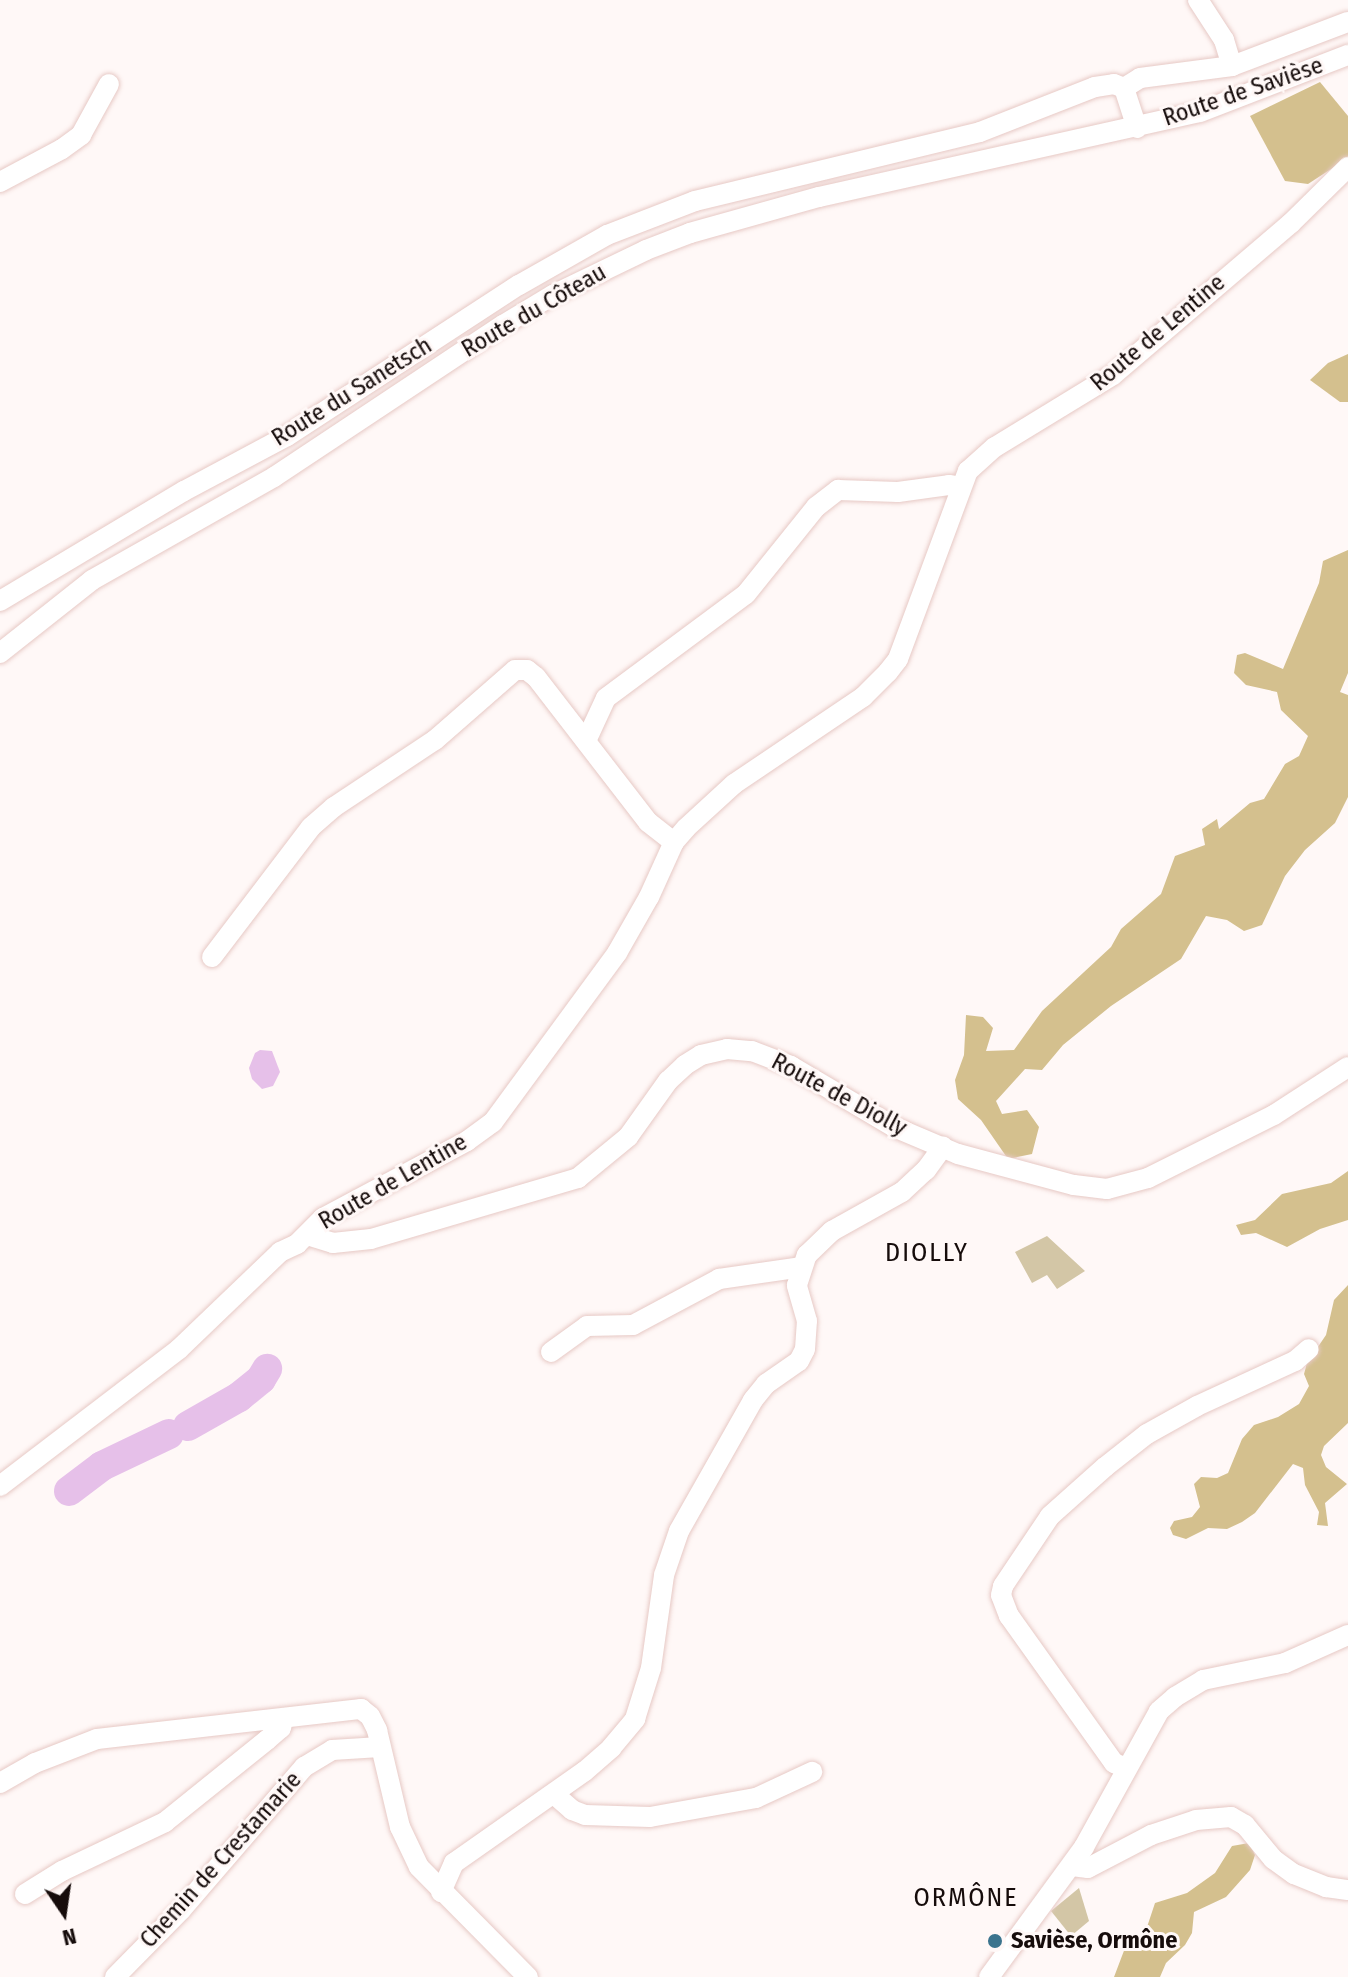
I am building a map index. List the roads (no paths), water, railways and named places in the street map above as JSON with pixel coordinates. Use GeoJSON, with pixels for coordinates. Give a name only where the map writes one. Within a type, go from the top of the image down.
{"type":"FeatureCollection","features":[{"type":"Feature","properties":{"kind":"street"},"geometry":{"type":"LineString","coordinates":[[1198,0],[1224,40],[1232,66]]}},
{"type":"Feature","properties":{"kind":"street","name":"Route du Sanetsch"},"geometry":{"type":"LineString","coordinates":[[0,601],[184,491],[287,436],[519,285],[607,235],[695,201],[980,132],[1095,87],[1114,84],[1124,88],[1140,78],[1232,66],[1348,22]]}},
{"type":"Feature","properties":{"kind":"street","name":"Route de Savièse"},"geometry":{"type":"LineString","coordinates":[[1137,128],[1230,102],[1348,55]]}},
{"type":"Feature","properties":{"kind":"street"},"geometry":{"type":"LineString","coordinates":[[0,182],[62,149],[81,135],[109,84]]}},
{"type":"Feature","properties":{"kind":"street"},"geometry":{"type":"LineString","coordinates":[[1124,88],[1137,128]]}},
{"type":"Feature","properties":{"kind":"street","name":"Route du Côteau"},"geometry":{"type":"LineString","coordinates":[[0,653],[92,580],[274,477],[503,325],[598,272],[690,233],[753,214],[1137,128]]}},
{"type":"Feature","properties":{"kind":"street","name":"Route de Lentine"},"geometry":{"type":"LineString","coordinates":[[0,1486],[179,1349],[280,1252],[307,1235],[323,1218],[467,1141],[493,1122],[617,953],[649,897],[674,842],[705,808],[734,784],[863,697],[898,659],[968,471],[995,447],[1089,391],[1134,359],[1291,223],[1348,167]]}},
{"type":"Feature","properties":{"kind":"street"},"geometry":{"type":"LineString","coordinates":[[586,741],[606,698],[746,594],[816,507],[838,490],[898,492],[949,485],[961,487]]}},
{"type":"Feature","properties":{"kind":"street"},"geometry":{"type":"LineString","coordinates":[[212,957],[311,827],[334,807],[435,740],[515,670],[527,670],[536,677],[648,822],[674,842]]}},
{"type":"Feature","properties":{"kind":"street","name":"Route de Diolly"},"geometry":{"type":"LineString","coordinates":[[307,1235],[333,1243],[371,1239],[578,1178],[628,1137],[668,1081],[685,1065],[701,1055],[727,1049],[752,1051],[791,1066],[894,1127],[943,1147],[1074,1185],[1107,1189],[1128,1186],[1274,1115],[1348,1067]]}},
{"type":"Feature","properties":{"kind":"street"},"geometry":{"type":"LineString","coordinates":[[441,1892],[454,1863],[555,1795],[611,1748],[638,1713],[651,1668],[664,1575],[679,1531],[737,1434],[753,1400],[766,1384],[797,1362],[805,1349],[807,1321],[797,1291],[802,1267],[812,1249],[826,1235],[902,1192],[926,1170],[943,1147]]}},
{"type":"Feature","properties":{"kind":"street"},"geometry":{"type":"LineString","coordinates":[[551,1352],[587,1326],[633,1325],[719,1279],[802,1267]]}},
{"type":"Feature","properties":{"kind":"street"},"geometry":{"type":"LineString","coordinates":[[1126,1768],[1114,1763],[1009,1616],[1001,1595],[1003,1586],[1050,1516],[1115,1459],[1172,1420],[1295,1361],[1309,1349]]}},
{"type":"Feature","properties":{"kind":"street"},"geometry":{"type":"LineString","coordinates":[[989,1977],[1072,1866],[1159,1711],[1203,1680],[1285,1663],[1348,1635]]}},
{"type":"Feature","properties":{"kind":"street"},"geometry":{"type":"LineString","coordinates":[[0,1783],[35,1763],[97,1739],[361,1709],[372,1719],[393,1803],[409,1850],[425,1877],[506,1952],[528,1977]]}},
{"type":"Feature","properties":{"kind":"street"},"geometry":{"type":"LineString","coordinates":[[25,1894],[62,1871],[165,1822],[281,1728],[283,1719]]}},
{"type":"Feature","properties":{"kind":"street","name":"Chemin de Crestamarie"},"geometry":{"type":"LineString","coordinates":[[115,1977],[181,1910],[304,1767],[332,1750],[380,1747]]}},
{"type":"Feature","properties":{"kind":"street"},"geometry":{"type":"LineString","coordinates":[[555,1795],[572,1810],[585,1815],[650,1817],[756,1798],[812,1772]]}},
{"type":"Feature","properties":{"kind":"street"},"geometry":{"type":"LineString","coordinates":[[1072,1866],[1088,1868],[1151,1835],[1196,1820],[1231,1817],[1245,1825],[1273,1859],[1294,1874],[1326,1887],[1348,1890]]}},
{"type":"Feature","properties":{"kind":"waterway"},"geometry":{"type":"LineString","coordinates":[[188,1426],[239,1397],[261,1379],[267,1369]]}},
{"type":"Feature","properties":{"kind":"waterway"},"geometry":{"type":"LineString","coordinates":[[69,1491],[102,1466],[169,1434]]}},
{"type":"Feature","properties":{"kind":"place","name":"Savièse, Ormône"},"geometry":{"type":"Point","coordinates":[995,1941]}},
{"type":"Feature","properties":{"kind":"district","name":"DIOLLY"},"geometry":{"type":"Point","coordinates":[927,1253]}},
{"type":"Feature","properties":{"kind":"district","name":"ORMÔNE"},"geometry":{"type":"Point","coordinates":[966,1898]}}]}
